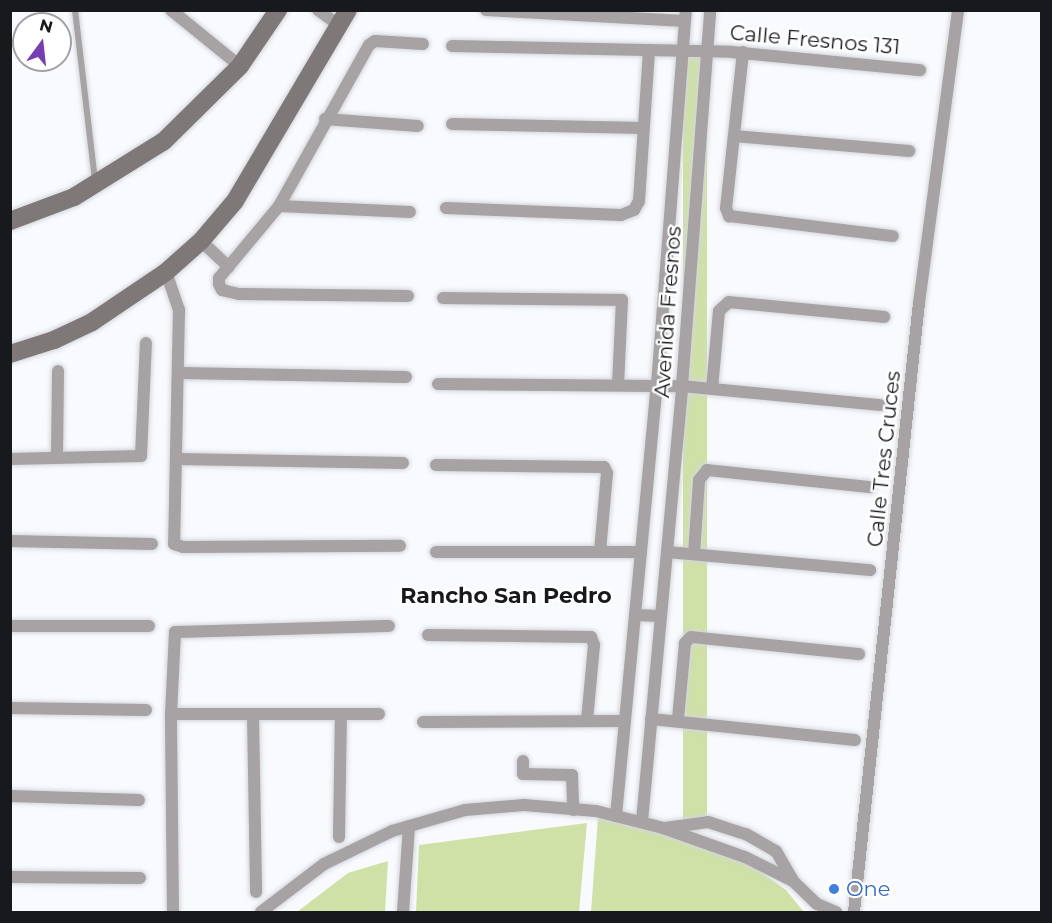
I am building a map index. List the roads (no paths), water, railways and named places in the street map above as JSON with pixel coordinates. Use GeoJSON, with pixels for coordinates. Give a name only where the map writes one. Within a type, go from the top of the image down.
{"type":"FeatureCollection","features":[{"type":"Feature","properties":{"kind":"main road"},"geometry":{"type":"LineString","coordinates":[[10,221],[96,185],[164,141],[240,66],[278,10]]}},
{"type":"Feature","properties":{"kind":"main road"},"geometry":{"type":"LineString","coordinates":[[10,354],[54,340],[92,322],[166,272],[201,241],[235,201],[343,17]]}},
{"type":"Feature","properties":{"kind":"street"},"geometry":{"type":"LineString","coordinates":[[171,10],[240,66]]}},
{"type":"Feature","properties":{"kind":"street"},"geometry":{"type":"LineString","coordinates":[[318,10],[343,17]]}},
{"type":"Feature","properties":{"kind":"street"},"geometry":{"type":"LineString","coordinates":[[486,10],[686,16]]}},
{"type":"Feature","properties":{"kind":"street","name":"Avenida Fresnos"},"geometry":{"type":"LineString","coordinates":[[642,821],[682,386],[710,10]]}},
{"type":"Feature","properties":{"kind":"street","name":"Calle Tres Cruces"},"geometry":{"type":"LineString","coordinates":[[854,912],[919,303],[958,10]]}},
{"type":"Feature","properties":{"kind":"street","name":"Avenida Fresnos"},"geometry":{"type":"LineString","coordinates":[[616,816],[657,385],[686,16]]}},
{"type":"Feature","properties":{"kind":"street"},"geometry":{"type":"LineString","coordinates":[[408,296],[239,294],[222,290],[219,278],[279,206],[325,119],[372,43],[423,44]]}},
{"type":"Feature","properties":{"kind":"street","name":"Calle Fresnos 131"},"geometry":{"type":"LineString","coordinates":[[452,46],[743,52],[920,70]]}},
{"type":"Feature","properties":{"kind":"street"},"geometry":{"type":"LineString","coordinates":[[446,208],[628,214],[639,201],[649,50]]}},
{"type":"Feature","properties":{"kind":"street"},"geometry":{"type":"LineString","coordinates":[[743,52],[726,208],[733,219],[893,236]]}},
{"type":"Feature","properties":{"kind":"street"},"geometry":{"type":"LineString","coordinates":[[325,119],[418,126]]}},
{"type":"Feature","properties":{"kind":"street"},"geometry":{"type":"LineString","coordinates":[[452,124],[643,128]]}},
{"type":"Feature","properties":{"kind":"street"},"geometry":{"type":"LineString","coordinates":[[734,136],[909,151]]}},
{"type":"Feature","properties":{"kind":"street"},"geometry":{"type":"LineString","coordinates":[[279,206],[410,212]]}},
{"type":"Feature","properties":{"kind":"street"},"geometry":{"type":"LineString","coordinates":[[201,241],[229,267]]}},
{"type":"Feature","properties":{"kind":"street"},"geometry":{"type":"LineString","coordinates":[[166,272],[179,310],[180,373],[173,539],[178,546],[400,546]]}},
{"type":"Feature","properties":{"kind":"street"},"geometry":{"type":"LineString","coordinates":[[443,298],[622,300],[618,384]]}},
{"type":"Feature","properties":{"kind":"street"},"geometry":{"type":"LineString","coordinates":[[712,389],[719,311],[724,304],[734,301],[884,317]]}},
{"type":"Feature","properties":{"kind":"street"},"geometry":{"type":"LineString","coordinates":[[10,459],[141,456],[146,343]]}},
{"type":"Feature","properties":{"kind":"street"},"geometry":{"type":"LineString","coordinates":[[57,458],[58,371]]}},
{"type":"Feature","properties":{"kind":"street"},"geometry":{"type":"LineString","coordinates":[[180,373],[406,377]]}},
{"type":"Feature","properties":{"kind":"street"},"geometry":{"type":"LineString","coordinates":[[438,384],[682,386],[880,405]]}},
{"type":"Feature","properties":{"kind":"street"},"geometry":{"type":"LineString","coordinates":[[177,459],[402,463]]}},
{"type":"Feature","properties":{"kind":"street"},"geometry":{"type":"LineString","coordinates":[[436,465],[604,467],[607,473],[600,551]]}},
{"type":"Feature","properties":{"kind":"street"},"geometry":{"type":"LineString","coordinates":[[694,554],[699,480],[707,471],[870,487]]}},
{"type":"Feature","properties":{"kind":"street"},"geometry":{"type":"LineString","coordinates":[[10,541],[152,544]]}},
{"type":"Feature","properties":{"kind":"street"},"geometry":{"type":"LineString","coordinates":[[436,552],[641,552]]}},
{"type":"Feature","properties":{"kind":"street"},"geometry":{"type":"LineString","coordinates":[[667,552],[870,570]]}},
{"type":"Feature","properties":{"kind":"street"},"geometry":{"type":"LineString","coordinates":[[635,615],[661,616]]}},
{"type":"Feature","properties":{"kind":"street"},"geometry":{"type":"LineString","coordinates":[[10,626],[149,626]]}},
{"type":"Feature","properties":{"kind":"street"},"geometry":{"type":"LineString","coordinates":[[173,912],[172,638],[177,630],[389,626]]}},
{"type":"Feature","properties":{"kind":"street"},"geometry":{"type":"LineString","coordinates":[[428,635],[591,637],[594,645],[587,720]]}},
{"type":"Feature","properties":{"kind":"street"},"geometry":{"type":"LineString","coordinates":[[678,719],[685,646],[691,637],[859,654]]}},
{"type":"Feature","properties":{"kind":"street"},"geometry":{"type":"LineString","coordinates":[[10,708],[147,710]]}},
{"type":"Feature","properties":{"kind":"street"},"geometry":{"type":"LineString","coordinates":[[171,714],[379,714]]}},
{"type":"Feature","properties":{"kind":"street"},"geometry":{"type":"LineString","coordinates":[[253,715],[256,891]]}},
{"type":"Feature","properties":{"kind":"street"},"geometry":{"type":"LineString","coordinates":[[339,837],[341,715]]}},
{"type":"Feature","properties":{"kind":"street"},"geometry":{"type":"LineString","coordinates":[[651,718],[678,719],[855,740]]}},
{"type":"Feature","properties":{"kind":"street"},"geometry":{"type":"LineString","coordinates":[[423,722],[625,721]]}},
{"type":"Feature","properties":{"kind":"street"},"geometry":{"type":"LineString","coordinates":[[523,773],[572,775],[573,810]]}},
{"type":"Feature","properties":{"kind":"street"},"geometry":{"type":"LineString","coordinates":[[10,796],[139,800]]}},
{"type":"Feature","properties":{"kind":"street"},"geometry":{"type":"LineString","coordinates":[[261,912],[340,854],[409,825],[494,806],[573,810],[642,821],[745,857],[793,881]]}},
{"type":"Feature","properties":{"kind":"street"},"geometry":{"type":"LineString","coordinates":[[663,828],[708,822],[746,834],[776,851],[793,881],[817,908],[836,912]]}},
{"type":"Feature","properties":{"kind":"street"},"geometry":{"type":"LineString","coordinates":[[403,912],[409,825]]}},
{"type":"Feature","properties":{"kind":"street"},"geometry":{"type":"LineString","coordinates":[[10,877],[140,879]]}},
{"type":"Feature","properties":{"kind":"lane"},"geometry":{"type":"LineString","coordinates":[[75,10],[96,185]]}},
{"type":"Feature","properties":{"kind":"place","name":"One"},"geometry":{"type":"Point","coordinates":[834,889]}},
{"type":"Feature","properties":{"kind":"district","name":"Rancho San Pedro"},"geometry":{"type":"Point","coordinates":[506,596]}}]}
